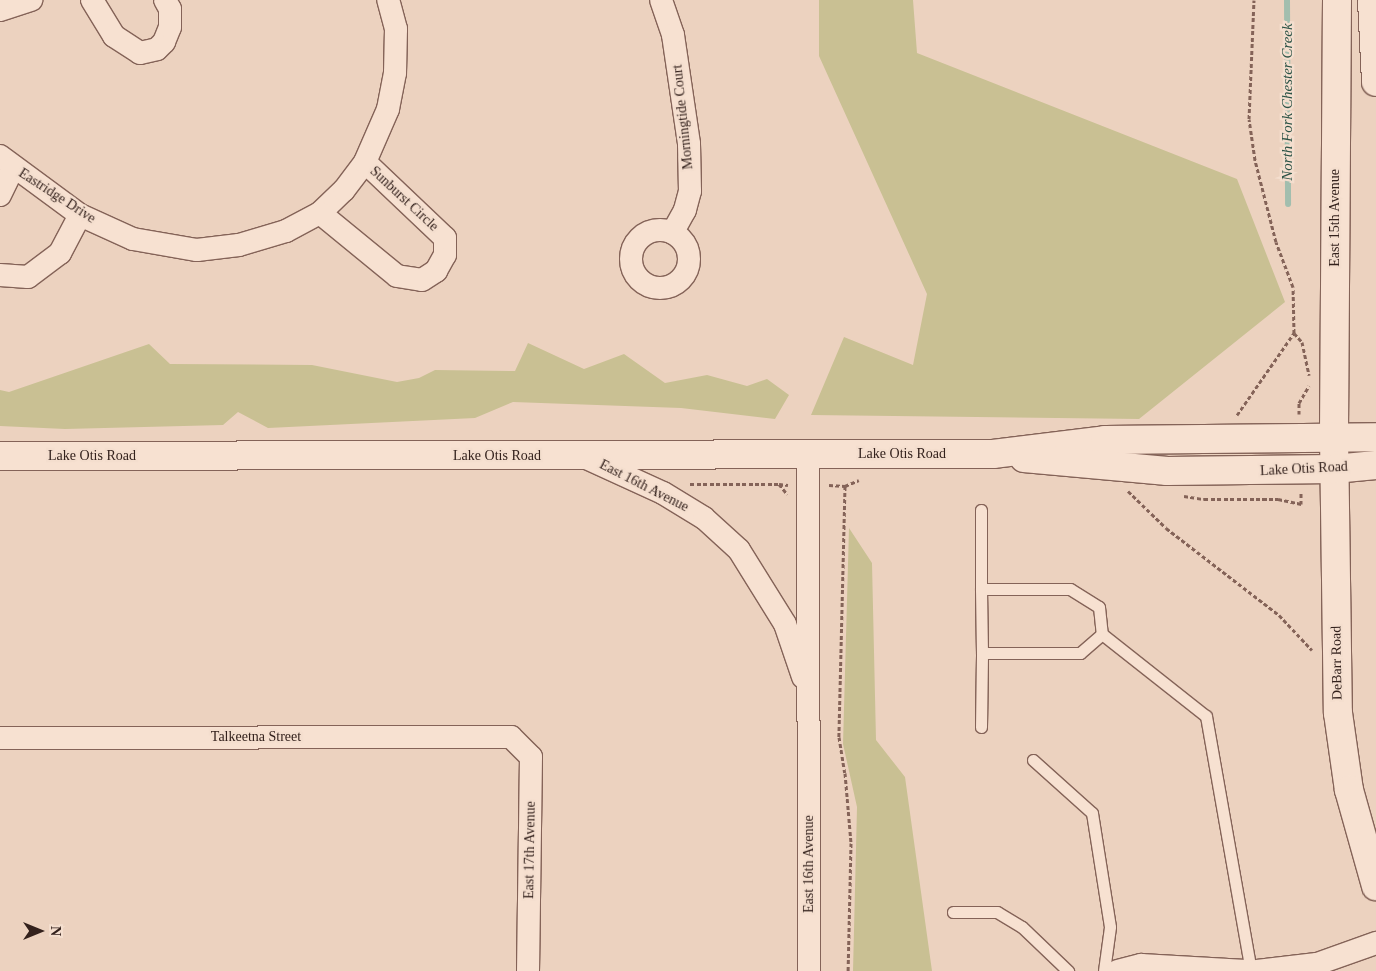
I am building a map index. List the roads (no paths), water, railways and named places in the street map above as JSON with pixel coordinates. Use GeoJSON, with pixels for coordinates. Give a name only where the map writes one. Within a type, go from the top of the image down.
{"type":"FeatureCollection","features":[{"type":"Feature","properties":{"kind":"main road","name":"East 15th Avenue"},"geometry":{"type":"LineString","coordinates":[[1334,436],[1337,0]]}},
{"type":"Feature","properties":{"kind":"main road"},"geometry":{"type":"LineString","coordinates":[[1372,0],[1376,82]]}},
{"type":"Feature","properties":{"kind":"main road","name":"DeBarr Road"},"geometry":{"type":"LineString","coordinates":[[1334,436],[1342,755],[1376,886]]}},
{"type":"Feature","properties":{"kind":"main road","name":"Lake Otis Road"},"geometry":{"type":"LineString","coordinates":[[0,456],[993,454],[1105,440],[1376,437]]}},
{"type":"Feature","properties":{"kind":"main road","name":"Lake Otis Road"},"geometry":{"type":"LineString","coordinates":[[993,454],[1104,468],[1167,471],[1334,469],[1376,465]]}},
{"type":"Feature","properties":{"kind":"street"},"geometry":{"type":"LineString","coordinates":[[0,10],[31,0]]}},
{"type":"Feature","properties":{"kind":"street"},"geometry":{"type":"LineString","coordinates":[[92,0],[114,36],[140,53],[157,49],[164,42],[170,26],[170,9],[164,0]]}},
{"type":"Feature","properties":{"kind":"street","name":"Eastridge Drive"},"geometry":{"type":"LineString","coordinates":[[6,162],[80,215],[133,239],[197,250],[239,245],[286,231],[320,213],[344,190],[365,162],[388,109],[395,73],[396,29],[388,0]]}},
{"type":"Feature","properties":{"kind":"street","name":"Morningtide Court"},"geometry":{"type":"LineString","coordinates":[[661,0],[673,35],[689,144],[690,190],[685,210],[672,233]]}},
{"type":"Feature","properties":{"kind":"street"},"geometry":{"type":"LineString","coordinates":[[0,195],[6,162]]}},
{"type":"Feature","properties":{"kind":"street","name":"Sunburst Circle"},"geometry":{"type":"LineString","coordinates":[[320,213],[397,276],[422,280],[436,271],[445,256],[445,238],[365,162]]}},
{"type":"Feature","properties":{"kind":"street"},"geometry":{"type":"LineString","coordinates":[[0,276],[28,277],[60,253],[80,215]]}},
{"type":"Feature","properties":{"kind":"street","name":"East 16th Avenue"},"geometry":{"type":"LineString","coordinates":[[808,455],[800,492],[810,697],[809,971]]}},
{"type":"Feature","properties":{"kind":"street","name":"East 16th Avenue"},"geometry":{"type":"LineString","coordinates":[[582,456],[663,493],[704,518],[739,550],[785,624],[810,697]]}},
{"type":"Feature","properties":{"kind":"street","name":"Talkeetna Street"},"geometry":{"type":"LineString","coordinates":[[0,738],[511,737]]}},
{"type":"Feature","properties":{"kind":"street","name":"East 17th Avenue"},"geometry":{"type":"LineString","coordinates":[[511,737],[531,757],[528,971]]}},
{"type":"Feature","properties":{"kind":"street"},"geometry":{"type":"LineString","coordinates":[[1257,971],[1310,966],[1376,943]]}},
{"type":"Feature","properties":{"kind":"street"},"geometry":{"type":"LineString","coordinates":[[1118,971],[1141,965],[1246,971]]}},
{"type":"Feature","properties":{"kind":"lane"},"geometry":{"type":"LineString","coordinates":[[981,510],[981,728]]}},
{"type":"Feature","properties":{"kind":"lane"},"geometry":{"type":"LineString","coordinates":[[981,589],[1070,589],[1099,607],[1102,634],[1206,716],[1251,971]]}},
{"type":"Feature","properties":{"kind":"lane"},"geometry":{"type":"LineString","coordinates":[[982,653],[1080,653],[1102,634]]}},
{"type":"Feature","properties":{"kind":"lane"},"geometry":{"type":"LineString","coordinates":[[1034,760],[1092,813],[1110,927],[1104,971]]}},
{"type":"Feature","properties":{"kind":"lane"},"geometry":{"type":"LineString","coordinates":[[953,912],[997,912],[1022,927],[1042,950],[1068,971]]}},
{"type":"Feature","properties":{"kind":"waterway","name":"North Fork Chester Creek"},"geometry":{"type":"LineString","coordinates":[[1287,0],[1288,204]]}}]}
